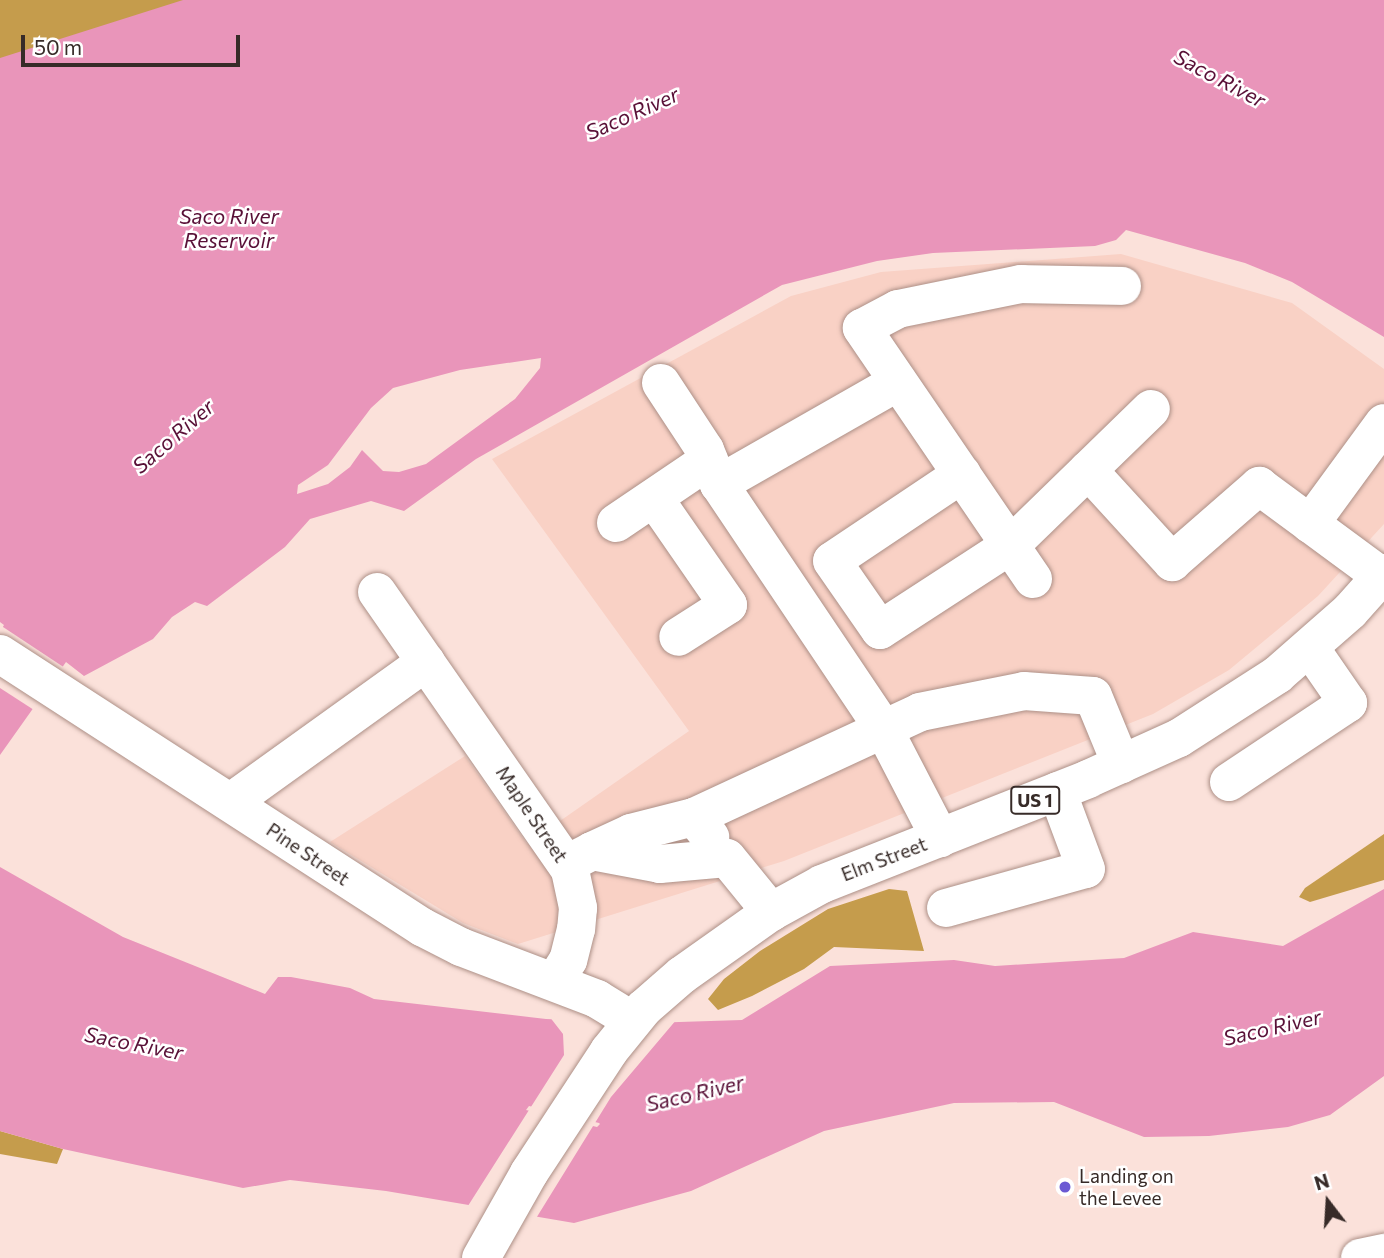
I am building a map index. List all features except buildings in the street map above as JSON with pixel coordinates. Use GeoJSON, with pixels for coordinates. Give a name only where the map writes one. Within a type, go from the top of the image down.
{"type":"FeatureCollection","features":[{"type":"Feature","properties":{"kind":"street"},"geometry":{"type":"LineString","coordinates":[[1033,579],[862,328],[898,309],[1021,284],[1122,286]]}},
{"type":"Feature","properties":{"kind":"street"},"geometry":{"type":"LineString","coordinates":[[617,523],[654,498],[714,472],[898,382]]}},
{"type":"Feature","properties":{"kind":"street"},"geometry":{"type":"LineString","coordinates":[[661,383],[714,472],[884,730],[940,838]]}},
{"type":"Feature","properties":{"kind":"street"},"geometry":{"type":"LineString","coordinates":[[962,474],[832,561],[880,631],[1011,545],[1150,409]]}},
{"type":"Feature","properties":{"kind":"street"},"geometry":{"type":"LineString","coordinates":[[1310,524],[1384,423]]}},
{"type":"Feature","properties":{"kind":"street"},"geometry":{"type":"LineString","coordinates":[[1088,470],[1171,562],[1259,486],[1383,576]]}},
{"type":"Feature","properties":{"kind":"street"},"geometry":{"type":"LineString","coordinates":[[654,498],[728,605],[678,637]]}},
{"type":"Feature","properties":{"kind":"street","name":"Elm Street"},"geometry":{"type":"LineString","coordinates":[[488,1244],[584,1088],[632,1021],[662,991],[771,912],[822,884],[1121,764],[1218,715],[1310,648],[1383,576]]}},
{"type":"Feature","properties":{"kind":"street","name":"Maple Street"},"geometry":{"type":"LineString","coordinates":[[377,592],[426,662],[580,857],[576,891],[576,929],[568,960],[555,981]]}},
{"type":"Feature","properties":{"kind":"street"},"geometry":{"type":"LineString","coordinates":[[1229,782],[1348,703],[1310,648]]}},
{"type":"Feature","properties":{"kind":"street","name":"Pine Street"},"geometry":{"type":"LineString","coordinates":[[0,654],[232,802],[422,928],[461,947],[555,981],[632,1021]]}},
{"type":"Feature","properties":{"kind":"street"},"geometry":{"type":"LineString","coordinates":[[232,802],[426,662]]}},
{"type":"Feature","properties":{"kind":"street"},"geometry":{"type":"LineString","coordinates":[[580,857],[631,833],[694,817],[920,712],[1024,691],[1093,696],[1121,764]]}},
{"type":"Feature","properties":{"kind":"street"},"geometry":{"type":"LineString","coordinates":[[946,908],[1086,869],[1057,791]]}},
{"type":"Feature","properties":{"kind":"street"},"geometry":{"type":"LineString","coordinates":[[694,817],[771,912]]}},
{"type":"Feature","properties":{"kind":"street"},"geometry":{"type":"LineString","coordinates":[[580,857],[660,864],[727,858]]}},
{"type":"Feature","properties":{"kind":"street"},"geometry":{"type":"LineString","coordinates":[[1360,1258],[1384,1253]]}},
{"type":"Feature","properties":{"kind":"shaded area"},"geometry":{"type":"Polygon","coordinates":[[[0,0],[241,0],[0,91],[0,0]]]}},
{"type":"Feature","properties":{"kind":"shaded area"},"geometry":{"type":"Polygon","coordinates":[[[1121,254],[1292,303],[1384,369],[1384,524],[1318,596],[1229,670],[1153,714],[784,861],[518,944],[463,923],[330,842],[465,756],[527,844],[689,731],[492,459],[791,296],[881,272],[1121,254]]]}},
{"type":"Feature","properties":{"kind":"shaded area"},"geometry":{"type":"Polygon","coordinates":[[[1384,834],[1384,880],[1310,902],[1299,897],[1305,888],[1384,834]]]}},
{"type":"Feature","properties":{"kind":"shaded area"},"geometry":{"type":"Polygon","coordinates":[[[889,889],[907,891],[924,951],[834,947],[804,969],[752,996],[718,1010],[708,999],[724,979],[760,951],[828,909],[889,889]]]}},
{"type":"Feature","properties":{"kind":"shaded area"},"geometry":{"type":"Polygon","coordinates":[[[0,1131],[63,1149],[57,1164],[0,1154],[0,1131]]]}},
{"type":"Feature","properties":{"kind":"water","name":"Saco River Reservoir"},"geometry":{"type":"Polygon","coordinates":[[[183,0],[1384,0],[1384,337],[1292,282],[1245,263],[1126,230],[1116,240],[1095,246],[933,253],[877,261],[782,285],[476,459],[404,511],[371,501],[310,519],[285,547],[207,606],[195,602],[172,617],[153,639],[84,676],[66,662],[0,755],[0,632],[4,625],[0,622],[0,58],[183,0]],[[541,358],[460,370],[393,388],[371,408],[328,465],[298,485],[297,494],[328,484],[350,467],[362,450],[383,471],[399,472],[426,464],[515,399],[540,368],[541,358]]]}},
{"type":"Feature","properties":{"kind":"water","name":"Saco River"},"geometry":{"type":"Polygon","coordinates":[[[0,867],[123,937],[265,994],[278,977],[291,977],[350,988],[374,999],[546,1019],[648,1023],[742,1020],[830,966],[954,960],[995,966],[1124,958],[1193,932],[1283,946],[1384,889],[1384,1076],[1330,1115],[1288,1127],[1209,1136],[1144,1137],[1054,1102],[954,1103],[824,1131],[691,1191],[574,1223],[386,1191],[290,1180],[243,1188],[63,1149],[0,1131],[0,867]],[[529,1106],[526,1110],[597,1127],[599,1123],[529,1106]]]}},
{"type":"Feature","properties":{"kind":"pier"},"geometry":{"type":"Polygon","coordinates":[[[0,625],[65,668],[34,710],[0,688],[0,625]]]}},
{"type":"Feature","properties":{"kind":"pier"},"geometry":{"type":"Polygon","coordinates":[[[549,1016],[677,1019],[611,1097],[535,1220],[466,1209],[564,1055],[563,1034],[549,1016]]]}},
{"type":"Feature","properties":{"kind":"place","name":"Landing on the Levee"},"geometry":{"type":"Point","coordinates":[1065,1187]}}]}
